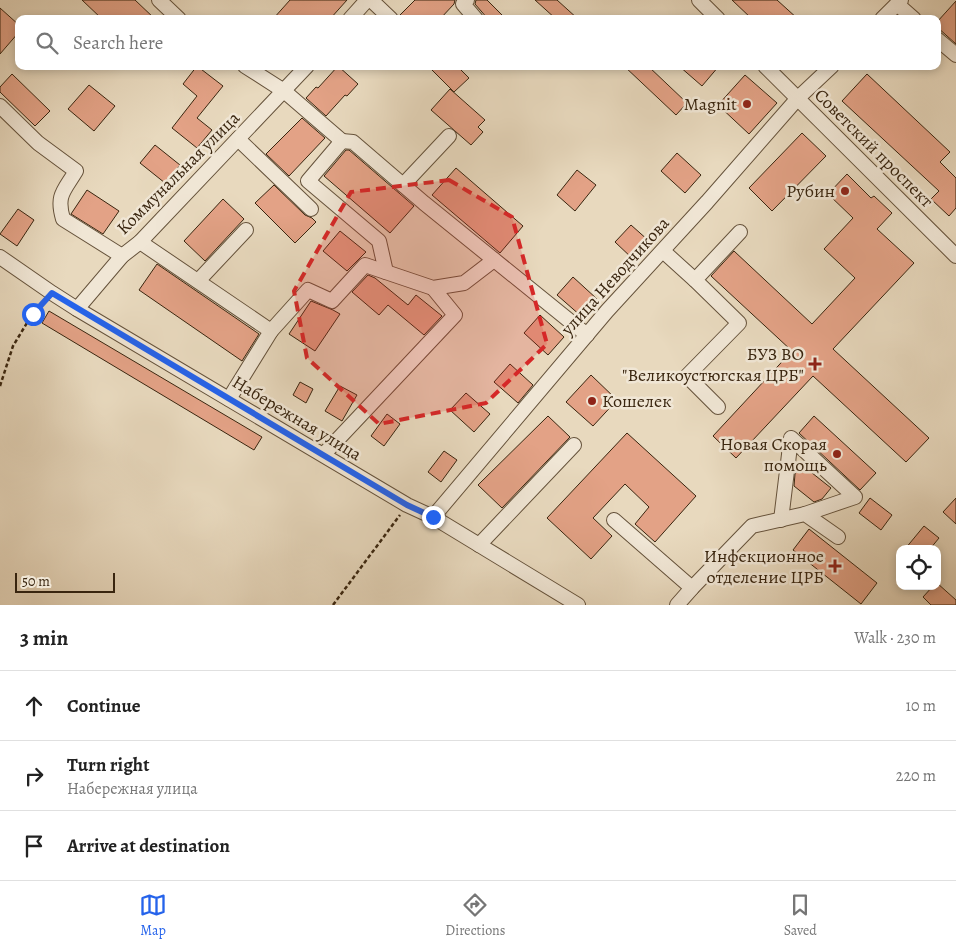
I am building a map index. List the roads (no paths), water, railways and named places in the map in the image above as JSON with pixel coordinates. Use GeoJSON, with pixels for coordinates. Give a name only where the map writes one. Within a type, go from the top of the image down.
{"type":"FeatureCollection","features":[{"type":"Feature","properties":{"kind":"street"},"geometry":{"type":"LineString","coordinates":[[159,0],[175,15]]}},
{"type":"Feature","properties":{"kind":"street"},"geometry":{"type":"LineString","coordinates":[[354,15],[367,0]]}},
{"type":"Feature","properties":{"kind":"street"},"geometry":{"type":"LineString","coordinates":[[371,0],[386,15]]}},
{"type":"Feature","properties":{"kind":"street"},"geometry":{"type":"LineString","coordinates":[[467,0],[463,4],[473,15]]}},
{"type":"Feature","properties":{"kind":"street"},"geometry":{"type":"LineString","coordinates":[[699,0],[714,15]]}},
{"type":"Feature","properties":{"kind":"street"},"geometry":{"type":"LineString","coordinates":[[886,15],[899,2],[910,15]]}},
{"type":"Feature","properties":{"kind":"street"},"geometry":{"type":"LineString","coordinates":[[941,42],[956,55]]}},
{"type":"Feature","properties":{"kind":"street"},"geometry":{"type":"LineString","coordinates":[[251,70],[284,91],[342,140],[353,142],[494,260],[588,335]]}},
{"type":"Feature","properties":{"kind":"street","name":"Коммунальная улица"},"geometry":{"type":"LineString","coordinates":[[77,309],[122,256],[140,242],[303,70]]}},
{"type":"Feature","properties":{"kind":"street","name":"Советский проспект"},"geometry":{"type":"LineString","coordinates":[[770,70],[956,256]]}},
{"type":"Feature","properties":{"kind":"street","name":"улица Неводчикова"},"geometry":{"type":"LineString","coordinates":[[433,517],[588,335],[798,98],[828,70]]}},
{"type":"Feature","properties":{"kind":"street"},"geometry":{"type":"LineString","coordinates":[[0,106],[38,142],[76,171],[61,194],[59,205],[62,218],[122,256]]}},
{"type":"Feature","properties":{"kind":"street"},"geometry":{"type":"LineString","coordinates":[[403,185],[449,136]]}},
{"type":"Feature","properties":{"kind":"street"},"geometry":{"type":"LineString","coordinates":[[238,139],[311,208]]}},
{"type":"Feature","properties":{"kind":"street"},"geometry":{"type":"LineString","coordinates":[[342,140],[308,180],[379,241],[386,272]]}},
{"type":"Feature","properties":{"kind":"street"},"geometry":{"type":"LineString","coordinates":[[198,281],[246,230]]}},
{"type":"Feature","properties":{"kind":"street"},"geometry":{"type":"LineString","coordinates":[[695,280],[740,232]]}},
{"type":"Feature","properties":{"kind":"street"},"geometry":{"type":"LineString","coordinates":[[140,242],[271,331]]}},
{"type":"Feature","properties":{"kind":"street"},"geometry":{"type":"LineString","coordinates":[[663,251],[739,323],[687,376],[718,407]]}},
{"type":"Feature","properties":{"kind":"street","name":"Набережная улица"},"geometry":{"type":"LineString","coordinates":[[0,257],[77,309],[407,505],[433,517],[578,605]]}},
{"type":"Feature","properties":{"kind":"street"},"geometry":{"type":"LineString","coordinates":[[229,399],[271,331],[308,290],[332,301],[365,265],[432,288],[464,284],[494,260]]}},
{"type":"Feature","properties":{"kind":"street"},"geometry":{"type":"LineString","coordinates":[[324,454],[455,316],[432,288]]}},
{"type":"Feature","properties":{"kind":"street"},"geometry":{"type":"LineString","coordinates":[[677,605],[752,526],[781,520],[805,514],[855,497],[791,438],[781,520]]}},
{"type":"Feature","properties":{"kind":"street"},"geometry":{"type":"LineString","coordinates":[[479,545],[574,445]]}},
{"type":"Feature","properties":{"kind":"street"},"geometry":{"type":"LineString","coordinates":[[805,514],[838,537]]}},
{"type":"Feature","properties":{"kind":"street"},"geometry":{"type":"LineString","coordinates":[[614,520],[692,588]]}},
{"type":"Feature","properties":{"kind":"place","name":"Magnit"},"geometry":{"type":"Point","coordinates":[747,104]}},
{"type":"Feature","properties":{"kind":"place","name":"Рубин"},"geometry":{"type":"Point","coordinates":[845,191]}},
{"type":"Feature","properties":{"kind":"place","name":"БУЗ ВО \"Великоустюгская ЦРБ\""},"geometry":{"type":"Point","coordinates":[815,364]}},
{"type":"Feature","properties":{"kind":"place","name":"Кошелек"},"geometry":{"type":"Point","coordinates":[592,401]}},
{"type":"Feature","properties":{"kind":"place","name":"Новая Скорая помощь"},"geometry":{"type":"Point","coordinates":[837,454]}},
{"type":"Feature","properties":{"kind":"place","name":"Инфекционное отделение ЦРБ"},"geometry":{"type":"Point","coordinates":[835,566]}}]}
